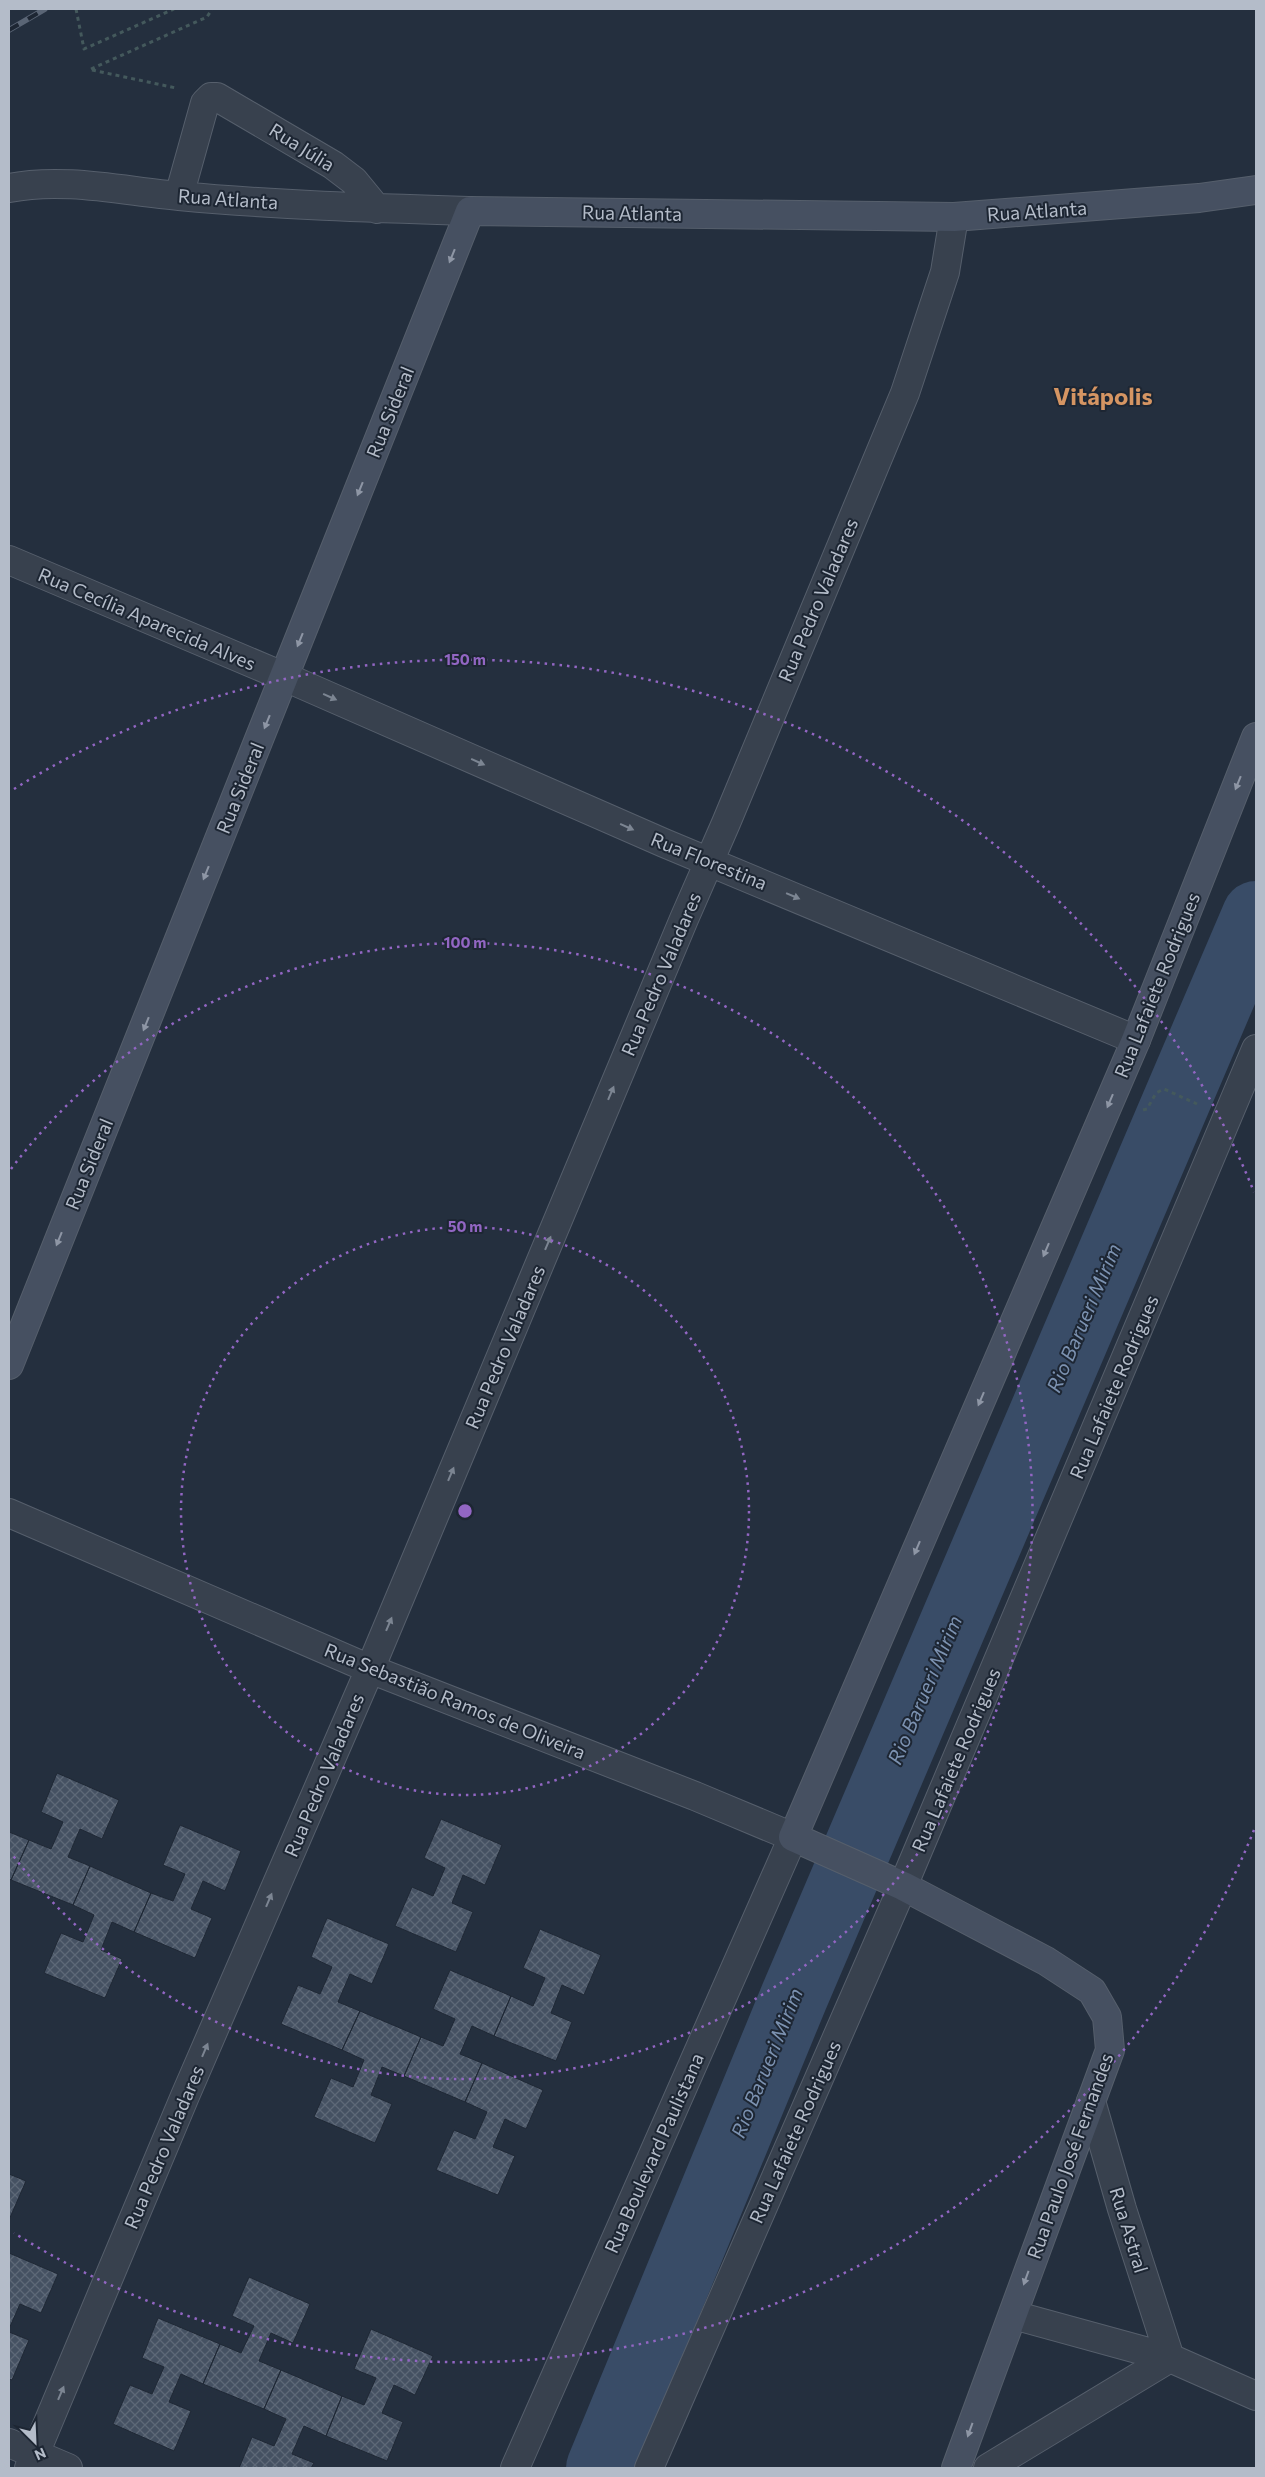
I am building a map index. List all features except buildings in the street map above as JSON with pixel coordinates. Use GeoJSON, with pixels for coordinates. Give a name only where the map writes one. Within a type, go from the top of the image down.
{"type":"FeatureCollection","features":[{"type":"Feature","properties":{"kind":"main road","name":"Rua Atlanta"},"geometry":{"type":"LineString","coordinates":[[470,211],[954,217],[1199,198],[1256,190]]}},
{"type":"Feature","properties":{"kind":"main road","name":"Rua Sideral"},"geometry":{"type":"LineString","coordinates":[[9,1365],[470,211]]}},
{"type":"Feature","properties":{"kind":"main road","name":"Rua Lafaiete Rodrigues"},"geometry":{"type":"LineString","coordinates":[[803,1842],[1136,1040],[1256,738]]}},
{"type":"Feature","properties":{"kind":"main road","name":"Rua Sebastião Ramos de Oliveira"},"geometry":{"type":"LineString","coordinates":[[803,1842],[903,1886]]}},
{"type":"Feature","properties":{"kind":"main road","name":"Rua Paulo José Fernandes"},"geometry":{"type":"LineString","coordinates":[[903,1886],[1046,1961],[1092,1991],[1107,2017],[1110,2050],[956,2468]]}},
{"type":"Feature","properties":{"kind":"street"},"geometry":{"type":"LineString","coordinates":[[179,196],[205,103],[211,97],[218,96]]}},
{"type":"Feature","properties":{"kind":"street","name":"Rua Júlia"},"geometry":{"type":"LineString","coordinates":[[218,96],[333,165],[354,181],[377,208]]}},
{"type":"Feature","properties":{"kind":"street","name":"Rua Atlanta"},"geometry":{"type":"LineString","coordinates":[[9,188],[25,184],[77,184],[179,196],[377,208],[470,211]]}},
{"type":"Feature","properties":{"kind":"street","name":"Rua Pedro Valadares"},"geometry":{"type":"LineString","coordinates":[[32,2461],[185,2096],[370,1668],[726,823],[904,393],[945,272],[954,217]]}},
{"type":"Feature","properties":{"kind":"street","name":"Rua Cecília Aparecida Alves"},"geometry":{"type":"LineString","coordinates":[[9,560],[285,677]]}},
{"type":"Feature","properties":{"kind":"street","name":"Rua Florestina"},"geometry":{"type":"LineString","coordinates":[[285,677],[655,840],[709,860],[1136,1040]]}},
{"type":"Feature","properties":{"kind":"street","name":"Rua Lafaiete Rodrigues"},"geometry":{"type":"LineString","coordinates":[[649,2468],[903,1886],[1253,1065]]}},
{"type":"Feature","properties":{"kind":"street","name":"Rua Sebastião Ramos de Oliveira"},"geometry":{"type":"LineString","coordinates":[[9,1513],[370,1668],[695,1796],[803,1842]]}},
{"type":"Feature","properties":{"kind":"street","name":"Rua Boulevard Paulistana"},"geometry":{"type":"LineString","coordinates":[[515,2468],[803,1842]]}},
{"type":"Feature","properties":{"kind":"street","name":"Rua Astral"},"geometry":{"type":"LineString","coordinates":[[1092,2101],[1122,2209],[1170,2358]]}},
{"type":"Feature","properties":{"kind":"street"},"geometry":{"type":"LineString","coordinates":[[1013,2315],[1170,2358],[1256,2396]]}},
{"type":"Feature","properties":{"kind":"street"},"geometry":{"type":"LineString","coordinates":[[988,2468],[1170,2358]]}},
{"type":"Feature","properties":{"kind":"street"},"geometry":{"type":"LineString","coordinates":[[9,2444],[32,2461],[68,2468]]}},
{"type":"Feature","properties":{"kind":"path"},"geometry":{"type":"LineString","coordinates":[[76,9],[84,49],[174,9]]}},
{"type":"Feature","properties":{"kind":"path"},"geometry":{"type":"LineString","coordinates":[[212,9],[208,17],[91,70],[218,96]]}},
{"type":"Feature","properties":{"kind":"path"},"geometry":{"type":"LineString","coordinates":[[1147,1109],[1156,1093],[1164,1089],[1203,1107]]}},
{"type":"Feature","properties":{"kind":"waterway","name":"Rio Barueri Mirim"},"geometry":{"type":"LineString","coordinates":[[600,2468],[794,1997],[1256,915]]}},
{"type":"Feature","properties":{"kind":"railway"},"geometry":{"type":"LineString","coordinates":[[9,30],[45,9]]}},
{"type":"Feature","properties":{"kind":"district","name":"Vitápolis"},"geometry":{"type":"Point","coordinates":[1103,397]}}]}
